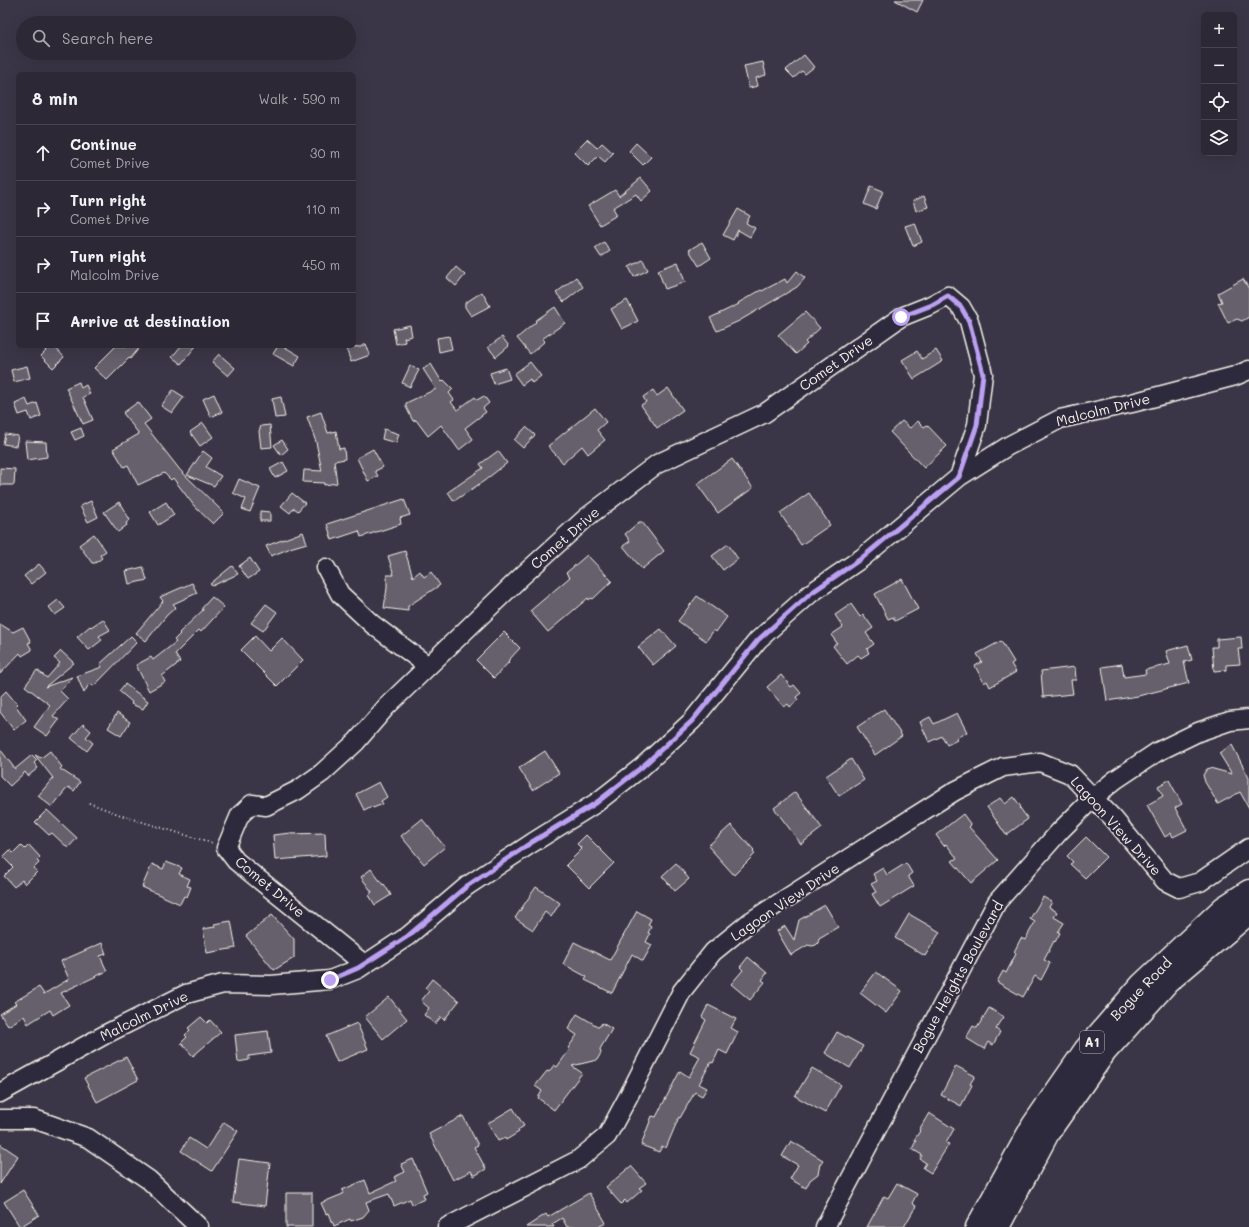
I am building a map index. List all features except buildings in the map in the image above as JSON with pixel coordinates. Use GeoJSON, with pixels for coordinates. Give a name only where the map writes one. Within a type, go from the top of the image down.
{"type":"FeatureCollection","features":[{"type":"Feature","properties":{"kind":"main road","name":"Bogue Road"},"geometry":{"type":"LineString","coordinates":[[977,1227],[1033,1125],[1085,1050],[1142,984],[1223,908],[1249,891]]}},
{"type":"Feature","properties":{"kind":"main road","name":"Bogue Road"},"geometry":{"type":"LineString","coordinates":[[998,1227],[1048,1133],[1105,1052],[1168,982],[1249,913]]}},
{"type":"Feature","properties":{"kind":"street","name":"Comet Drive"},"geometry":{"type":"LineString","coordinates":[[364,964],[236,861],[226,848],[240,815],[252,804],[266,806],[298,790],[322,773],[356,742],[387,706],[428,666],[522,576],[588,517],[657,464],[765,413],[901,317],[932,305],[948,296],[961,307],[969,321],[983,374],[977,425],[959,477]]}},
{"type":"Feature","properties":{"kind":"street","name":"Malcolm Drive"},"geometry":{"type":"LineString","coordinates":[[0,1093],[108,1033],[186,994],[223,984],[270,985],[330,980],[358,968],[408,936],[467,886],[532,842],[596,803],[642,767],[692,721],[758,640],[811,593],[862,558],[959,477],[1008,446],[1060,419],[1139,401],[1235,376],[1249,370]]}},
{"type":"Feature","properties":{"kind":"street"},"geometry":{"type":"LineString","coordinates":[[326,568],[340,594],[372,624],[428,666]]}},
{"type":"Feature","properties":{"kind":"street","name":"Bogue Heights Boulevard"},"geometry":{"type":"LineString","coordinates":[[826,1227],[997,902],[1059,832],[1093,798],[1115,780],[1157,752],[1198,732],[1230,721],[1249,719]]}},
{"type":"Feature","properties":{"kind":"street","name":"Lagoon View Drive"},"geometry":{"type":"LineString","coordinates":[[447,1227],[578,1160],[607,1136],[682,991],[713,952],[751,921],[955,791],[1003,767],[1040,762],[1070,774],[1113,818],[1165,881],[1179,888],[1200,882],[1249,848]]}},
{"type":"Feature","properties":{"kind":"street"},"geometry":{"type":"LineString","coordinates":[[0,1119],[34,1119],[88,1138],[149,1180],[199,1227]]}},
{"type":"Feature","properties":{"kind":"path"},"geometry":{"type":"LineString","coordinates":[[89,803],[126,817],[226,848]]}},
{"type":"Feature","properties":{"kind":"route"},"geometry":{"type":"LineString","coordinates":[[330,980],[358,968],[408,936],[467,886],[532,842],[596,803],[642,767],[692,721],[758,640],[811,593],[862,558],[959,477],[977,425],[983,374],[969,321],[961,307],[948,296],[932,305],[901,317]]}}]}
